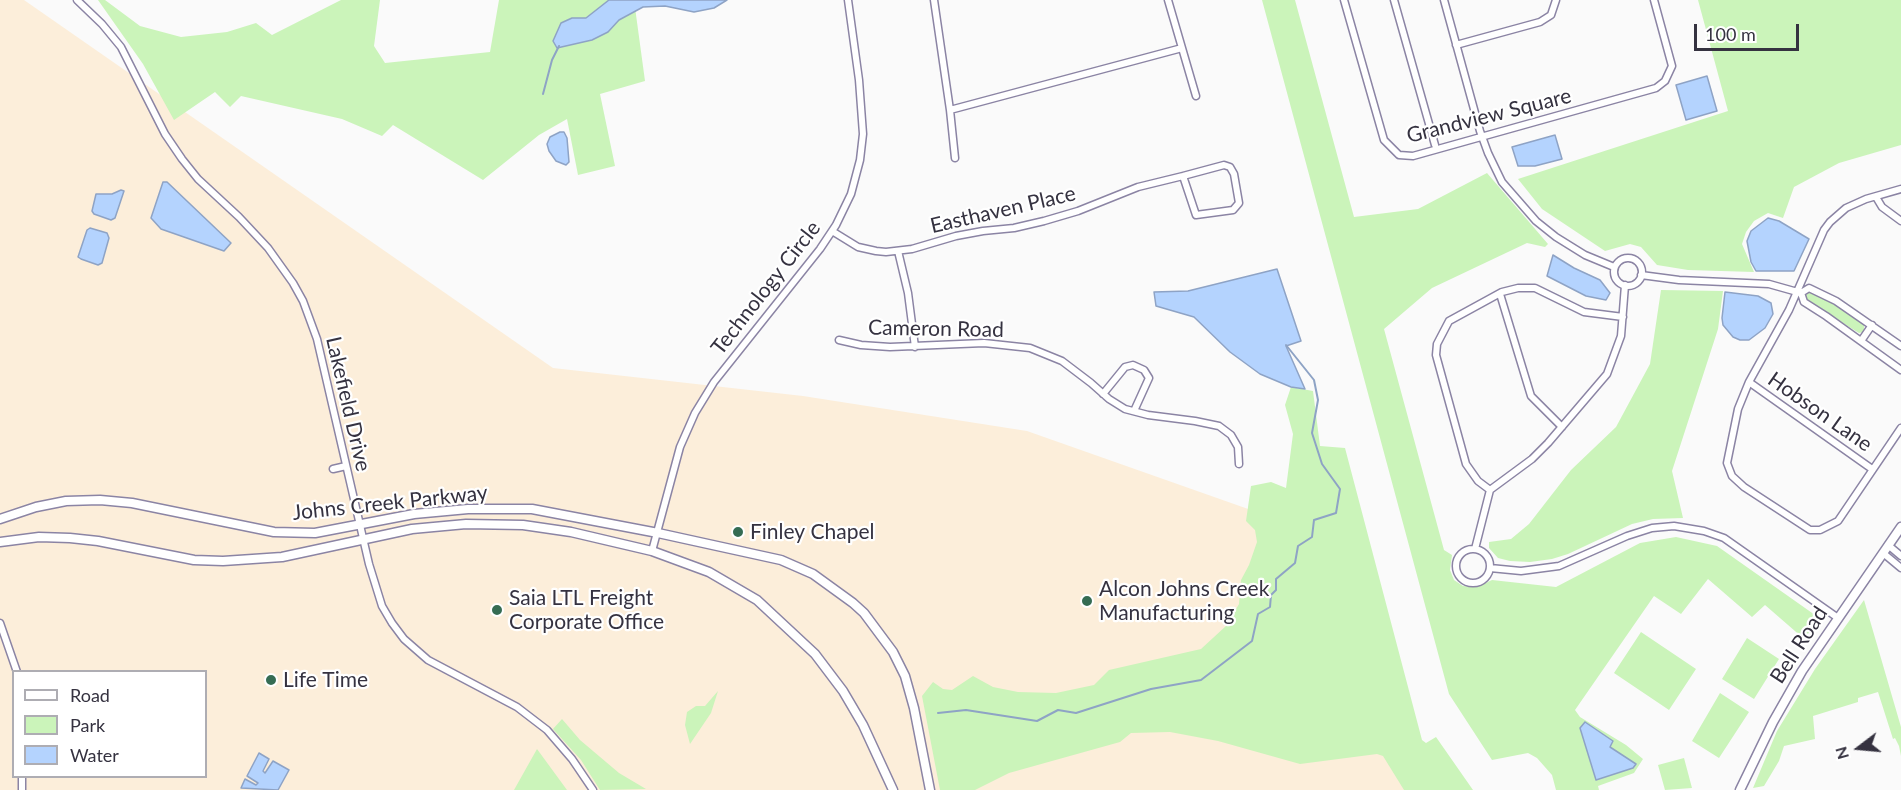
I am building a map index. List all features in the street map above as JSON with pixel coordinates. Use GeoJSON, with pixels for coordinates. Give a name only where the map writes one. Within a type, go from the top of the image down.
{"type":"FeatureCollection","features":[{"type":"Feature","properties":{"kind":"street","name":"Lakefield Drive"},"geometry":{"type":"LineString","coordinates":[[77,0],[102,24],[121,47],[165,134],[182,159],[198,179],[254,232],[293,283],[307,311],[317,339],[359,526],[382,606],[404,639],[428,660],[517,707],[532,718],[560,744],[593,790]]}},
{"type":"Feature","properties":{"kind":"street","name":"Technology Circle"},"geometry":{"type":"LineString","coordinates":[[652,551],[680,447],[704,397],[832,231],[851,194],[860,160],[863,134],[860,80],[848,0]]}},
{"type":"Feature","properties":{"kind":"street"},"geometry":{"type":"LineString","coordinates":[[934,0],[955,158]]}},
{"type":"Feature","properties":{"kind":"street"},"geometry":{"type":"LineString","coordinates":[[1168,0],[1196,96]]}},
{"type":"Feature","properties":{"kind":"street","name":"Grandview Square"},"geometry":{"type":"LineString","coordinates":[[1344,0],[1384,141],[1399,155],[1413,156],[1661,86],[1672,66],[1654,0]]}},
{"type":"Feature","properties":{"kind":"street"},"geometry":{"type":"LineString","coordinates":[[1394,0],[1435,145]]}},
{"type":"Feature","properties":{"kind":"street"},"geometry":{"type":"LineString","coordinates":[[1444,0],[1482,136],[1502,182],[1536,221],[1556,237],[1585,255],[1614,267]]}},
{"type":"Feature","properties":{"kind":"street"},"geometry":{"type":"LineString","coordinates":[[1456,45],[1540,22],[1551,15],[1556,0]]}},
{"type":"Feature","properties":{"kind":"street"},"geometry":{"type":"LineString","coordinates":[[950,110],[1182,48]]}},
{"type":"Feature","properties":{"kind":"street","name":"Easthaven Place"},"geometry":{"type":"LineString","coordinates":[[832,231],[858,247],[886,252],[898,251],[983,231],[1014,228],[1044,221],[1078,211],[1138,187],[1224,165],[1230,167],[1234,174],[1239,203],[1233,210],[1196,215],[1183,176]]}},
{"type":"Feature","properties":{"kind":"street"},"geometry":{"type":"LineString","coordinates":[[1901,189],[1846,208],[1824,230],[1799,292],[1749,382],[1738,409],[1727,463],[1732,476],[1744,487],[1810,530],[1820,530],[1838,521],[1901,428]]}},
{"type":"Feature","properties":{"kind":"street"},"geometry":{"type":"LineString","coordinates":[[1876,197],[1882,207],[1901,221]]}},
{"type":"Feature","properties":{"kind":"street"},"geometry":{"type":"LineString","coordinates":[[898,251],[908,293],[915,347]]}},
{"type":"Feature","properties":{"kind":"street"},"geometry":{"type":"LineString","coordinates":[[1634,259],[1640,265],[1641,275],[1637,282],[1621,284],[1615,277],[1614,267],[1620,260],[1634,259]]}},
{"type":"Feature","properties":{"kind":"street"},"geometry":{"type":"LineString","coordinates":[[1641,275],[1679,280],[1769,284],[1799,292],[1809,288],[1836,301],[1901,346]]}},
{"type":"Feature","properties":{"kind":"street"},"geometry":{"type":"LineString","coordinates":[[1475,549],[1491,490],[1532,459],[1607,374],[1621,336],[1625,285]]}},
{"type":"Feature","properties":{"kind":"street"},"geometry":{"type":"LineString","coordinates":[[1491,490],[1478,481],[1466,464],[1436,355],[1437,344],[1449,321],[1500,294],[1518,288],[1535,288],[1584,312],[1623,318]]}},
{"type":"Feature","properties":{"kind":"street"},"geometry":{"type":"LineString","coordinates":[[1799,292],[1804,302],[1900,368]]}},
{"type":"Feature","properties":{"kind":"street"},"geometry":{"type":"LineString","coordinates":[[1500,294],[1531,396],[1562,427]]}},
{"type":"Feature","properties":{"kind":"street"},"geometry":{"type":"LineString","coordinates":[[1861,341],[1872,325]]}},
{"type":"Feature","properties":{"kind":"street","name":"Cameron Road"},"geometry":{"type":"LineString","coordinates":[[839,340],[861,345],[915,347],[984,343],[1030,348],[1062,361],[1125,409],[1219,426],[1231,435],[1238,447],[1239,464]]}},
{"type":"Feature","properties":{"kind":"street"},"geometry":{"type":"LineString","coordinates":[[1103,394],[1125,367],[1132,365],[1144,370],[1149,378],[1134,411]]}},
{"type":"Feature","properties":{"kind":"street","name":"Hobson Lane"},"geometry":{"type":"LineString","coordinates":[[1749,382],[1872,469]]}},
{"type":"Feature","properties":{"kind":"street"},"geometry":{"type":"LineString","coordinates":[[333,469],[346,466]]}},
{"type":"Feature","properties":{"kind":"street","name":"Johns Creek Parkway"},"geometry":{"type":"LineString","coordinates":[[0,519],[36,507],[66,501],[100,500],[132,503],[274,532],[315,533],[414,514],[456,510],[532,509],[781,560],[823,580],[858,608],[893,652],[905,676],[914,708],[930,790]]}},
{"type":"Feature","properties":{"kind":"street","name":"Johns Creek Parkway"},"geometry":{"type":"LineString","coordinates":[[0,542],[39,537],[70,538],[99,541],[194,560],[223,561],[282,557],[412,529],[466,524],[523,525],[571,532],[652,551],[709,572],[757,600],[815,654],[843,691],[863,725],[893,790]]}},
{"type":"Feature","properties":{"kind":"street"},"geometry":{"type":"LineString","coordinates":[[1490,568],[1521,571],[1559,566],[1627,536],[1652,528],[1674,526],[1704,531],[1724,538],[1838,618]]}},
{"type":"Feature","properties":{"kind":"street","name":"Bell Road"},"geometry":{"type":"LineString","coordinates":[[1740,790],[1778,712],[1802,671],[1901,527]]}},
{"type":"Feature","properties":{"kind":"street"},"geometry":{"type":"LineString","coordinates":[[1475,549],[1486,555],[1490,568],[1486,577],[1475,582],[1466,581],[1459,575],[1456,566],[1459,556],[1466,550],[1475,549]]}},
{"type":"Feature","properties":{"kind":"street"},"geometry":{"type":"LineString","coordinates":[[1885,549],[1901,556]]}},
{"type":"Feature","properties":{"kind":"street"},"geometry":{"type":"LineString","coordinates":[[1885,549],[1901,568]]}},
{"type":"Feature","properties":{"kind":"street"},"geometry":{"type":"LineString","coordinates":[[0,623],[16,670]]}},
{"type":"Feature","properties":{"kind":"shaded area"},"geometry":{"type":"Polygon","coordinates":[[[0,0],[24,0],[553,368],[803,396],[1027,431],[1251,510],[1409,790],[0,790],[0,0]]]}},
{"type":"Feature","properties":{"kind":"green space"},"geometry":{"type":"Polygon","coordinates":[[[98,0],[105,0],[140,26],[181,37],[227,32],[256,23],[272,35],[341,0],[380,0],[374,46],[385,63],[490,52],[499,0],[634,0],[645,81],[600,94],[615,166],[578,175],[567,119],[539,135],[483,180],[393,125],[382,136],[342,119],[241,96],[230,107],[215,92],[174,120],[143,64],[98,0]]]}},
{"type":"Feature","properties":{"kind":"green space"},"geometry":{"type":"Polygon","coordinates":[[[1262,0],[1295,0],[1354,217],[1418,209],[1487,173],[1548,244],[1545,247],[1527,243],[1432,288],[1384,329],[1444,550],[1452,555],[1450,570],[1454,580],[1463,586],[1477,587],[1492,580],[1556,587],[1640,543],[1676,537],[1717,546],[1815,615],[1811,631],[1803,638],[1765,605],[1752,617],[1708,579],[1681,614],[1654,596],[1575,710],[1580,717],[1626,745],[1643,759],[1634,773],[1598,786],[1599,790],[1556,790],[1552,775],[1537,758],[1528,753],[1492,760],[1449,694],[1262,0]]]}},
{"type":"Feature","properties":{"kind":"green space"},"geometry":{"type":"Polygon","coordinates":[[[1698,0],[1901,0],[1901,145],[1839,163],[1794,187],[1783,218],[1768,213],[1754,221],[1746,232],[1742,244],[1754,272],[1688,270],[1657,265],[1641,247],[1630,244],[1605,251],[1542,209],[1518,179],[1728,111],[1698,0]]]}},
{"type":"Feature","properties":{"kind":"green space"},"geometry":{"type":"Polygon","coordinates":[[[1661,290],[1723,291],[1718,329],[1672,471],[1683,518],[1653,519],[1632,524],[1568,554],[1552,559],[1530,562],[1498,558],[1489,548],[1489,542],[1511,539],[1529,524],[1571,470],[1616,427],[1650,364],[1661,290]]]}},
{"type":"Feature","properties":{"kind":"green space"},"geometry":{"type":"Polygon","coordinates":[[[1809,292],[1832,302],[1864,323],[1864,332],[1859,333],[1807,301],[1805,296],[1809,292]]]}},
{"type":"Feature","properties":{"kind":"green space"},"geometry":{"type":"Polygon","coordinates":[[[1291,387],[1313,391],[1320,446],[1345,448],[1422,740],[1426,743],[1436,737],[1473,790],[1404,790],[1383,756],[1377,754],[1300,764],[1218,741],[1170,732],[1131,733],[1120,742],[1009,773],[975,790],[940,790],[922,696],[933,682],[943,689],[952,690],[973,676],[993,687],[1018,692],[1056,693],[1094,685],[1109,670],[1201,649],[1226,626],[1239,604],[1241,580],[1257,542],[1255,530],[1246,521],[1251,486],[1271,482],[1286,488],[1293,434],[1285,405],[1291,387]]]}},
{"type":"Feature","properties":{"kind":"green space"},"geometry":{"type":"Polygon","coordinates":[[[1864,600],[1901,727],[1901,756],[1878,692],[1858,698],[1858,702],[1813,716],[1815,739],[1784,746],[1779,761],[1764,786],[1753,788],[1777,731],[1815,669],[1864,600]]]}},
{"type":"Feature","properties":{"kind":"green space"},"geometry":{"type":"Polygon","coordinates":[[[1641,632],[1696,669],[1669,710],[1614,673],[1641,632]]]}},
{"type":"Feature","properties":{"kind":"green space"},"geometry":{"type":"Polygon","coordinates":[[[1747,638],[1779,659],[1754,699],[1722,679],[1747,638]]]}},
{"type":"Feature","properties":{"kind":"green space"},"geometry":{"type":"Polygon","coordinates":[[[718,691],[711,713],[690,744],[685,725],[687,712],[696,706],[705,706],[718,691]]]}},
{"type":"Feature","properties":{"kind":"green space"},"geometry":{"type":"Polygon","coordinates":[[[1720,693],[1749,712],[1719,758],[1692,741],[1720,693]]]}},
{"type":"Feature","properties":{"kind":"green space"},"geometry":{"type":"Polygon","coordinates":[[[562,719],[580,740],[619,773],[646,789],[600,790],[581,760],[553,729],[562,719]]]}},
{"type":"Feature","properties":{"kind":"green space"},"geometry":{"type":"Polygon","coordinates":[[[537,749],[567,790],[514,790],[537,749]]]}},
{"type":"Feature","properties":{"kind":"green space"},"geometry":{"type":"Polygon","coordinates":[[[1684,758],[1692,788],[1665,790],[1658,765],[1684,758]]]}},
{"type":"Feature","properties":{"kind":"water"},"geometry":{"type":"Polygon","coordinates":[[[609,0],[727,0],[714,8],[694,12],[665,6],[643,7],[619,20],[608,32],[592,40],[557,48],[553,41],[561,23],[572,18],[586,18],[609,0]]]}},
{"type":"Feature","properties":{"kind":"water"},"geometry":{"type":"Polygon","coordinates":[[[1707,76],[1717,111],[1686,120],[1676,85],[1707,76]]]}},
{"type":"Feature","properties":{"kind":"water"},"geometry":{"type":"Polygon","coordinates":[[[564,132],[567,138],[569,162],[566,165],[556,161],[547,144],[550,137],[564,132]]]}},
{"type":"Feature","properties":{"kind":"water"},"geometry":{"type":"Polygon","coordinates":[[[1555,135],[1562,159],[1535,166],[1518,166],[1512,147],[1555,135]]]}},
{"type":"Feature","properties":{"kind":"water"},"geometry":{"type":"Polygon","coordinates":[[[163,182],[167,182],[231,243],[224,251],[161,229],[151,218],[163,182]]]}},
{"type":"Feature","properties":{"kind":"water"},"geometry":{"type":"Polygon","coordinates":[[[124,191],[115,218],[111,220],[94,214],[92,211],[96,194],[112,194],[124,191]]]}},
{"type":"Feature","properties":{"kind":"water"},"geometry":{"type":"Polygon","coordinates":[[[1768,218],[1779,221],[1809,239],[1794,271],[1756,271],[1751,262],[1747,241],[1751,231],[1768,218]]]}},
{"type":"Feature","properties":{"kind":"water"},"geometry":{"type":"Polygon","coordinates":[[[90,228],[107,233],[109,238],[102,263],[98,265],[78,257],[87,230],[90,228]]]}},
{"type":"Feature","properties":{"kind":"water"},"geometry":{"type":"Polygon","coordinates":[[[1553,255],[1600,280],[1610,293],[1606,300],[1586,296],[1547,276],[1553,255]]]}},
{"type":"Feature","properties":{"kind":"water"},"geometry":{"type":"Polygon","coordinates":[[[1277,269],[1301,341],[1286,346],[1305,389],[1291,387],[1260,374],[1230,352],[1194,317],[1156,306],[1154,292],[1188,291],[1277,269]]]}},
{"type":"Feature","properties":{"kind":"water"},"geometry":{"type":"Polygon","coordinates":[[[1725,292],[1758,296],[1771,303],[1773,314],[1765,328],[1749,340],[1733,337],[1723,325],[1725,292]]]}},
{"type":"Feature","properties":{"kind":"water"},"geometry":{"type":"Polygon","coordinates":[[[1585,722],[1613,741],[1610,747],[1636,764],[1633,768],[1596,780],[1580,728],[1585,722]]]}},
{"type":"Feature","properties":{"kind":"water"},"geometry":{"type":"Polygon","coordinates":[[[259,753],[269,759],[263,771],[265,773],[273,761],[289,770],[278,790],[241,788],[245,779],[256,785],[258,783],[247,776],[259,753]]]}},
{"type":"Feature","properties":{"kind":"waterway"},"geometry":{"type":"LineString","coordinates":[[543,94],[552,60],[559,46]]}},
{"type":"Feature","properties":{"kind":"waterway"},"geometry":{"type":"LineString","coordinates":[[938,713],[966,710],[1037,721],[1058,710],[1076,713],[1151,689],[1201,680],[1252,641],[1258,614],[1270,607],[1271,595],[1276,590],[1276,579],[1295,563],[1298,546],[1312,537],[1314,520],[1336,513],[1340,489],[1322,464],[1312,433],[1318,400],[1314,380],[1286,345]]}},
{"type":"Feature","properties":{"kind":"place","name":"Finley Chapel"},"geometry":{"type":"Point","coordinates":[738,532]}},
{"type":"Feature","properties":{"kind":"place","name":"Alcon Johns Creek Manufacturing"},"geometry":{"type":"Point","coordinates":[1087,601]}},
{"type":"Feature","properties":{"kind":"place","name":"Saia LTL Freight Corporate Office"},"geometry":{"type":"Point","coordinates":[497,610]}},
{"type":"Feature","properties":{"kind":"place","name":"Life Time"},"geometry":{"type":"Point","coordinates":[271,680]}}]}
